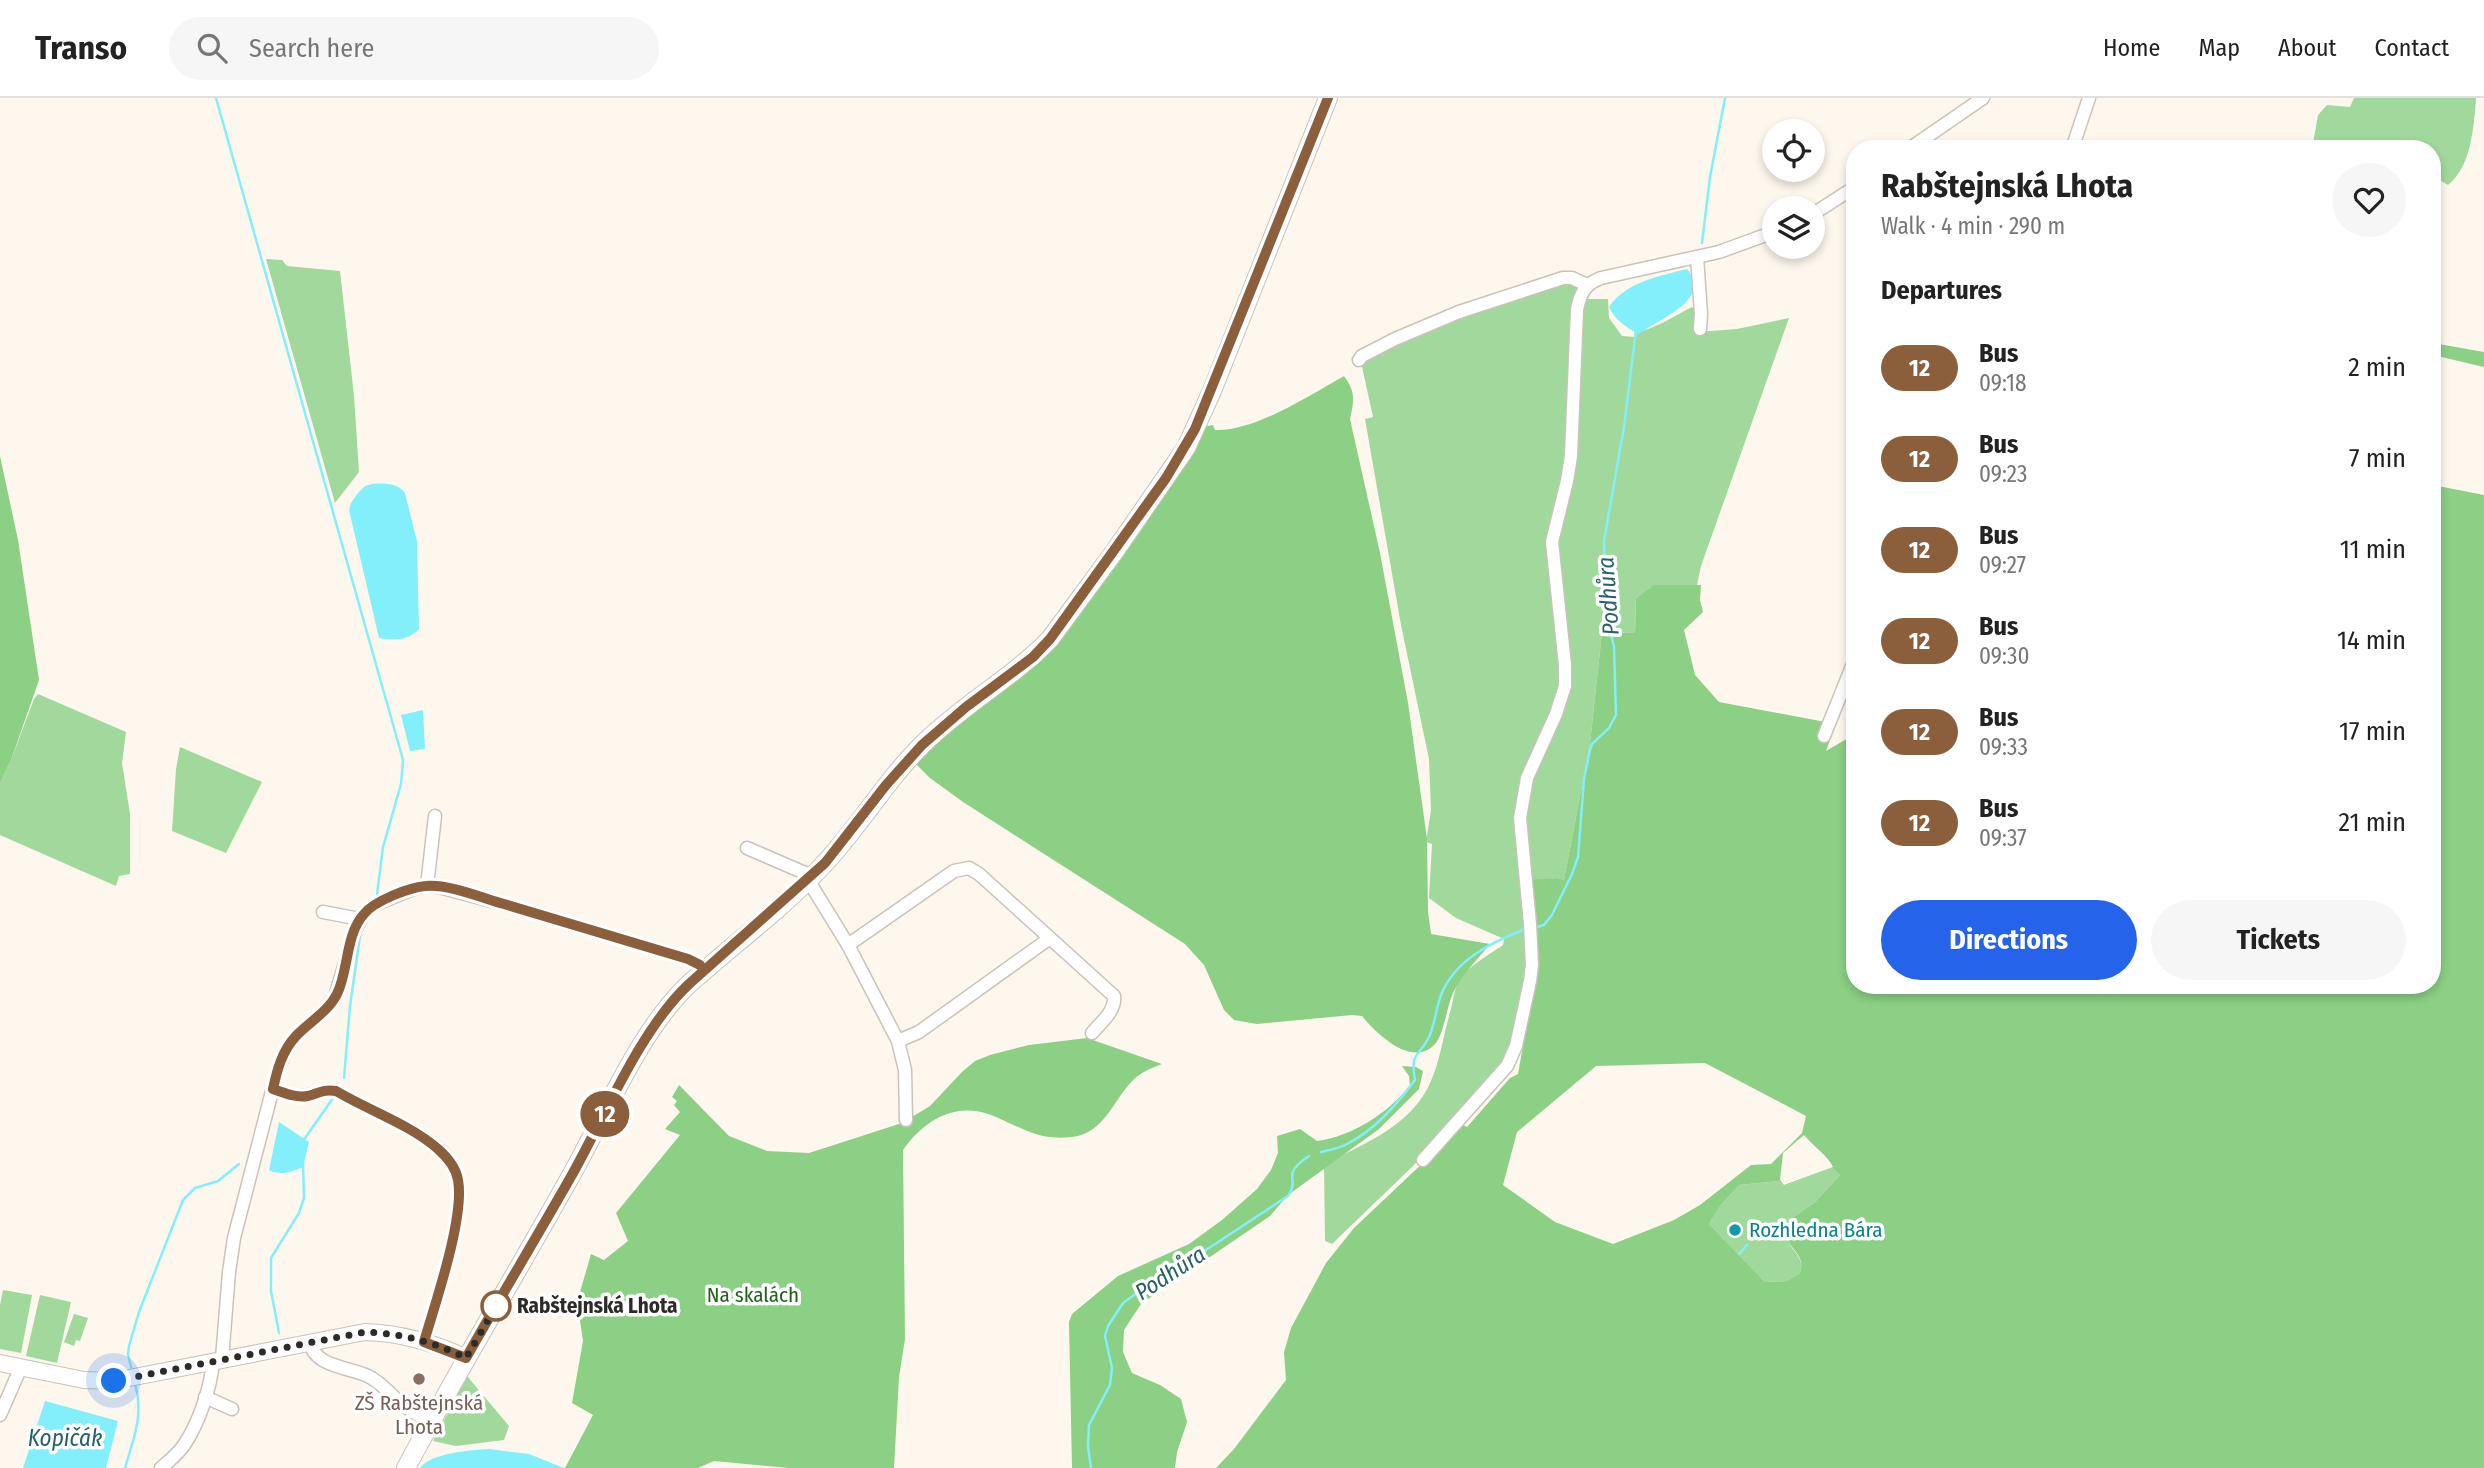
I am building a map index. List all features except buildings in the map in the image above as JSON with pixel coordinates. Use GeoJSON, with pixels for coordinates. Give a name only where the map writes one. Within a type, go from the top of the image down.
{"type":"FeatureCollection","features":[{"type":"Feature","properties":{"kind":"main road"},"geometry":{"type":"LineString","coordinates":[[406,1468],[652,1028],[679,993],[810,878],[922,745],[966,707],[1033,657],[1050,639],[1177,463],[1212,391],[1328,98]]}},
{"type":"Feature","properties":{"kind":"street"},"geometry":{"type":"LineString","coordinates":[[1922,140],[1983,98]]}},
{"type":"Feature","properties":{"kind":"street"},"geometry":{"type":"LineString","coordinates":[[2075,140],[2089,98]]}},
{"type":"Feature","properties":{"kind":"street"},"geometry":{"type":"LineString","coordinates":[[1825,206],[1846,193]]}},
{"type":"Feature","properties":{"kind":"street"},"geometry":{"type":"LineString","coordinates":[[1423,1160],[1507,1066],[1516,1046],[1530,981],[1530,924],[1520,818],[1527,778],[1556,714],[1565,686],[1552,542],[1571,456],[1577,310],[1580,295],[1587,285],[1601,278],[1696,257],[1762,237]]}},
{"type":"Feature","properties":{"kind":"street"},"geometry":{"type":"LineString","coordinates":[[1696,257],[1700,329]]}},
{"type":"Feature","properties":{"kind":"street"},"geometry":{"type":"LineString","coordinates":[[1359,360],[1395,339],[1491,300],[1563,278],[1572,278],[1587,285]]}},
{"type":"Feature","properties":{"kind":"street"},"geometry":{"type":"LineString","coordinates":[[1824,736],[1846,682]]}},
{"type":"Feature","properties":{"kind":"street"},"geometry":{"type":"LineString","coordinates":[[427,886],[436,816]]}},
{"type":"Feature","properties":{"kind":"street"},"geometry":{"type":"LineString","coordinates":[[747,848],[810,878],[898,1041],[905,1070],[906,1120]]}},
{"type":"Feature","properties":{"kind":"street"},"geometry":{"type":"LineString","coordinates":[[848,945],[964,867],[979,874],[1114,996],[1112,1009],[1092,1033]]}},
{"type":"Feature","properties":{"kind":"street"},"geometry":{"type":"LineString","coordinates":[[160,1468],[186,1443],[211,1381],[217,1360],[234,1238],[281,1061],[290,1043],[325,1010],[338,991],[355,930],[360,919],[374,905],[427,886],[467,893],[688,959],[706,969]]}},
{"type":"Feature","properties":{"kind":"street"},"geometry":{"type":"LineString","coordinates":[[323,912],[360,919]]}},
{"type":"Feature","properties":{"kind":"street"},"geometry":{"type":"LineString","coordinates":[[898,1041],[919,1032],[1050,939]]}},
{"type":"Feature","properties":{"kind":"street"},"geometry":{"type":"LineString","coordinates":[[273,1089],[297,1096],[324,1090],[336,1091],[419,1135],[438,1149],[452,1166],[459,1183],[458,1207],[439,1292],[424,1342]]}},
{"type":"Feature","properties":{"kind":"street"},"geometry":{"type":"LineString","coordinates":[[0,1363],[90,1381],[134,1379],[365,1332],[424,1342],[466,1358]]}},
{"type":"Feature","properties":{"kind":"street"},"geometry":{"type":"LineString","coordinates":[[310,1342],[316,1356],[377,1381],[405,1406],[430,1422]]}},
{"type":"Feature","properties":{"kind":"street"},"geometry":{"type":"LineString","coordinates":[[0,1415],[21,1367]]}},
{"type":"Feature","properties":{"kind":"street"},"geometry":{"type":"LineString","coordinates":[[205,1397],[232,1409]]}},
{"type":"Feature","properties":{"kind":"green space"},"geometry":{"type":"Polygon","coordinates":[[[2354,98],[2476,98],[2470,146],[2462,168],[2448,185],[2441,181],[2441,140],[2314,140],[2318,115],[2327,105],[2350,107],[2354,98]]]}},
{"type":"Feature","properties":{"kind":"green space"},"geometry":{"type":"Polygon","coordinates":[[[266,259],[282,260],[287,266],[340,271],[354,396],[359,472],[335,503],[266,259]]]}},
{"type":"Feature","properties":{"kind":"green space"},"geometry":{"type":"Polygon","coordinates":[[[1564,281],[1590,293],[1588,299],[1608,299],[1609,318],[1622,336],[1636,337],[1637,332],[1658,325],[1692,307],[1696,310],[1697,332],[1737,329],[1789,318],[1701,566],[1697,585],[1653,585],[1636,598],[1635,633],[1602,632],[1590,743],[1564,880],[1557,878],[1519,882],[1530,962],[1508,1053],[1448,1129],[1332,1244],[1325,1241],[1324,1165],[1390,1128],[1420,1101],[1433,1077],[1458,983],[1472,967],[1503,945],[1504,939],[1456,918],[1429,898],[1432,844],[1426,842],[1431,810],[1429,759],[1401,625],[1365,419],[1373,417],[1361,362],[1409,337],[1460,316],[1564,281]]]}},
{"type":"Feature","properties":{"kind":"green space"},"geometry":{"type":"Polygon","coordinates":[[[2441,344],[2484,352],[2484,367],[2441,357],[2441,344]]]}},
{"type":"Feature","properties":{"kind":"green space"},"geometry":{"type":"Polygon","coordinates":[[[1344,376],[1352,392],[1350,419],[1380,553],[1408,703],[1427,839],[1431,934],[1490,944],[1456,987],[1435,1044],[1426,1051],[1416,1053],[1395,1046],[1362,1016],[1257,1024],[1234,1020],[1224,1010],[1204,965],[1185,944],[963,802],[916,764],[917,755],[1022,667],[1203,427],[1213,425],[1215,430],[1230,429],[1264,419],[1344,376]]]}},
{"type":"Feature","properties":{"kind":"green space"},"geometry":{"type":"Polygon","coordinates":[[[0,456],[18,540],[39,680],[11,760],[0,783],[0,456]]]}},
{"type":"Feature","properties":{"kind":"green space"},"geometry":{"type":"Polygon","coordinates":[[[2441,487],[2484,495],[2484,1468],[1216,1468],[1234,1449],[1286,1380],[1284,1352],[1291,1328],[1326,1263],[1354,1228],[1463,1125],[1467,1127],[1510,1078],[1518,1074],[1536,973],[1530,880],[1564,880],[1590,743],[1602,632],[1635,633],[1636,598],[1653,585],[1701,585],[1700,600],[1703,612],[1684,630],[1695,675],[1719,702],[1836,724],[1826,751],[1846,739],[1846,994],[2441,994],[2441,487]],[[1705,1063],[1596,1066],[1517,1132],[1503,1185],[1555,1222],[1613,1244],[1674,1220],[1700,1205],[1751,1165],[1771,1164],[1802,1133],[1806,1116],[1705,1063]],[[1804,1135],[1783,1153],[1780,1180],[1784,1185],[1833,1167],[1804,1135]],[[1832,1168],[1784,1186],[1779,1181],[1739,1185],[1709,1224],[1765,1282],[1787,1281],[1800,1273],[1801,1268],[1800,1259],[1787,1239],[1785,1223],[1815,1202],[1840,1175],[1832,1168]]]}},
{"type":"Feature","properties":{"kind":"green space"},"geometry":{"type":"Polygon","coordinates":[[[38,694],[126,732],[122,763],[130,814],[130,874],[119,876],[116,886],[0,835],[0,783],[38,694]]]}},
{"type":"Feature","properties":{"kind":"green space"},"geometry":{"type":"Polygon","coordinates":[[[180,747],[262,782],[226,853],[172,831],[180,747]]]}},
{"type":"Feature","properties":{"kind":"green space","name":"Na skalách"},"geometry":{"type":"Polygon","coordinates":[[[1087,1038],[1162,1064],[1143,1072],[1133,1080],[1093,1129],[1072,1137],[1049,1137],[991,1115],[965,1110],[941,1116],[930,1122],[903,1150],[905,1339],[899,1377],[894,1468],[789,1468],[714,1461],[698,1468],[565,1468],[593,1415],[572,1403],[583,1341],[579,1314],[574,1313],[591,1254],[604,1260],[628,1241],[616,1213],[680,1135],[665,1129],[680,1112],[674,1105],[677,1101],[672,1097],[679,1085],[729,1136],[767,1151],[809,1153],[902,1123],[930,1106],[975,1061],[1029,1045],[1087,1038]]]}},
{"type":"Feature","properties":{"kind":"green space"},"geometry":{"type":"Polygon","coordinates":[[[1402,1066],[1416,1067],[1423,1071],[1419,1089],[1379,1129],[1288,1195],[1270,1216],[1141,1304],[1124,1330],[1123,1352],[1132,1373],[1160,1385],[1181,1399],[1187,1422],[1177,1452],[1175,1468],[1072,1468],[1069,1322],[1072,1314],[1118,1276],[1189,1244],[1222,1220],[1257,1189],[1271,1170],[1278,1153],[1277,1136],[1300,1129],[1317,1141],[1330,1139],[1356,1129],[1381,1114],[1410,1085],[1409,1076],[1402,1066]]]}},
{"type":"Feature","properties":{"kind":"green space"},"geometry":{"type":"Polygon","coordinates":[[[1832,1168],[1840,1175],[1815,1202],[1785,1223],[1788,1241],[1801,1264],[1800,1273],[1787,1281],[1765,1282],[1709,1224],[1739,1185],[1779,1181],[1784,1186],[1832,1168]]]}},
{"type":"Feature","properties":{"kind":"green space"},"geometry":{"type":"Polygon","coordinates":[[[3,1290],[32,1295],[21,1353],[0,1349],[0,1305],[3,1290]]]}},
{"type":"Feature","properties":{"kind":"green space"},"geometry":{"type":"Polygon","coordinates":[[[40,1295],[71,1302],[57,1363],[26,1356],[40,1295]]]}},
{"type":"Feature","properties":{"kind":"green space"},"geometry":{"type":"Polygon","coordinates":[[[74,1314],[88,1318],[80,1341],[76,1340],[74,1346],[64,1342],[74,1314]]]}},
{"type":"Feature","properties":{"kind":"green space"},"geometry":{"type":"Polygon","coordinates":[[[467,1376],[509,1426],[504,1440],[456,1446],[433,1441],[467,1376]]]}},
{"type":"Feature","properties":{"kind":"water"},"geometry":{"type":"Polygon","coordinates":[[[1687,269],[1693,279],[1694,289],[1690,297],[1674,312],[1638,334],[1611,312],[1609,307],[1624,291],[1654,278],[1687,269]]]}},
{"type":"Feature","properties":{"kind":"water"},"geometry":{"type":"Polygon","coordinates":[[[394,485],[405,493],[417,541],[419,629],[401,639],[379,638],[349,510],[358,493],[365,486],[394,485]]]}},
{"type":"Feature","properties":{"kind":"water"},"geometry":{"type":"Polygon","coordinates":[[[423,710],[425,749],[410,751],[401,715],[423,710]]]}},
{"type":"Feature","properties":{"kind":"water"},"geometry":{"type":"Polygon","coordinates":[[[279,1122],[309,1142],[303,1167],[286,1173],[269,1170],[279,1122]]]}},
{"type":"Feature","properties":{"kind":"water","name":"Kopičák"},"geometry":{"type":"Polygon","coordinates":[[[45,1401],[118,1421],[106,1468],[23,1468],[45,1401]]]}},
{"type":"Feature","properties":{"kind":"water"},"geometry":{"type":"Polygon","coordinates":[[[489,1449],[529,1454],[564,1468],[420,1468],[442,1456],[489,1449]]]}},
{"type":"Feature","properties":{"kind":"waterway"},"geometry":{"type":"LineString","coordinates":[[216,98],[403,760],[401,784],[383,847],[377,894]]}},
{"type":"Feature","properties":{"kind":"waterway","name":"Podhůra"},"geometry":{"type":"LineString","coordinates":[[1702,243],[1710,177],[1725,98]]}},
{"type":"Feature","properties":{"kind":"waterway","name":"Podhůra"},"geometry":{"type":"LineString","coordinates":[[1537,927],[1544,925],[1552,915],[1572,874],[1578,857],[1584,779],[1590,750],[1592,744],[1609,728],[1616,715],[1614,647],[1605,607],[1604,541],[1624,427],[1636,330]]}},
{"type":"Feature","properties":{"kind":"waterway"},"geometry":{"type":"LineString","coordinates":[[344,1078],[350,1006],[361,929]]}},
{"type":"Feature","properties":{"kind":"waterway","name":"Podhůra"},"geometry":{"type":"LineString","coordinates":[[1321,1152],[1341,1147],[1357,1138],[1393,1107],[1415,1080],[1414,1059],[1429,1037],[1441,995],[1455,972],[1464,962],[1486,947],[1523,930]]}},
{"type":"Feature","properties":{"kind":"waterway"},"geometry":{"type":"LineString","coordinates":[[303,1141],[333,1098]]}},
{"type":"Feature","properties":{"kind":"waterway","name":"Podhůra"},"geometry":{"type":"LineString","coordinates":[[1091,1468],[1089,1425],[1110,1385],[1112,1368],[1105,1336],[1108,1326],[1123,1303],[1288,1196],[1293,1185],[1295,1168],[1309,1156]]}},
{"type":"Feature","properties":{"kind":"waterway"},"geometry":{"type":"LineString","coordinates":[[132,1370],[128,1355],[129,1346],[139,1312],[183,1200],[195,1188],[218,1181],[239,1164]]}},
{"type":"Feature","properties":{"kind":"waterway"},"geometry":{"type":"LineString","coordinates":[[279,1333],[271,1291],[271,1258],[299,1213],[304,1198],[303,1164]]}},
{"type":"Feature","properties":{"kind":"waterway"},"geometry":{"type":"LineString","coordinates":[[1769,1233],[1776,1230]]}},
{"type":"Feature","properties":{"kind":"waterway"},"geometry":{"type":"LineString","coordinates":[[1739,1254],[1747,1245]]}},
{"type":"Feature","properties":{"kind":"waterway"},"geometry":{"type":"LineString","coordinates":[[125,1468],[138,1416],[135,1383]]}},
{"type":"Feature","properties":{"kind":"bus line","name":"12"},"geometry":{"type":"LineString","coordinates":[[700,965],[688,959],[529,911],[433,886],[413,889],[374,905],[365,912],[355,930],[338,991],[325,1010],[290,1043],[281,1061],[273,1089],[297,1096],[324,1090],[336,1091],[419,1135],[438,1149],[452,1166],[459,1183],[458,1207],[439,1292],[424,1342],[466,1358],[652,1028],[670,1004],[825,863],[886,785],[922,745],[944,724],[1033,657],[1050,639],[1115,551],[1177,463],[1195,429],[1328,98]]}},
{"type":"Feature","properties":{"kind":"place","name":"Rozhledna Bára"},"geometry":{"type":"Point","coordinates":[1735,1230]}},
{"type":"Feature","properties":{"kind":"place","name":"Rabštejnská Lhota"},"geometry":{"type":"Point","coordinates":[496,1306]}},
{"type":"Feature","properties":{"kind":"place","name":"ZŠ Rabštejnská Lhota"},"geometry":{"type":"Point","coordinates":[419,1379]}},
{"type":"Feature","properties":{"kind":"route"},"geometry":{"type":"LineString","coordinates":[[114,1381],[141,1378],[357,1332],[383,1333],[424,1342],[466,1358],[499,1301],[496,1306]]}}]}
